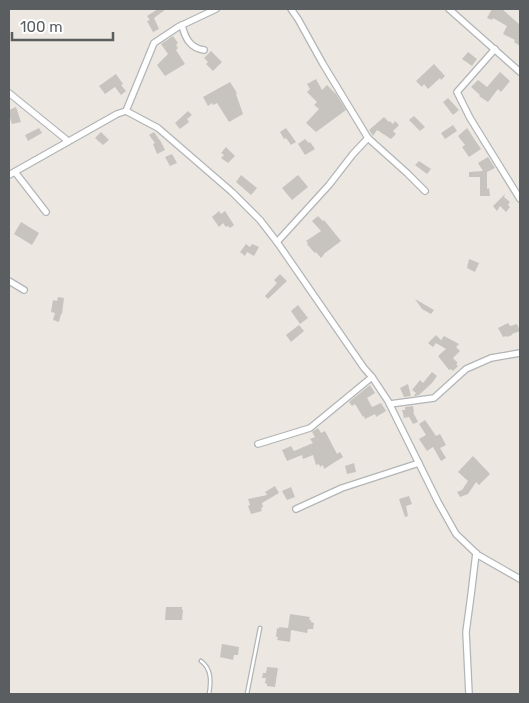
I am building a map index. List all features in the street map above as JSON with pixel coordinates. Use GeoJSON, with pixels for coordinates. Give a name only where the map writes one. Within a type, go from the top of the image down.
{"type":"FeatureCollection","features":[{"type":"Feature","properties":{"kind":"street"},"geometry":{"type":"LineString","coordinates":[[126,111],[154,43],[182,25],[216,9]]}},
{"type":"Feature","properties":{"kind":"street"},"geometry":{"type":"LineString","coordinates":[[290,9],[298,19],[368,138],[425,191]]}},
{"type":"Feature","properties":{"kind":"street"},"geometry":{"type":"LineString","coordinates":[[449,9],[520,72]]}},
{"type":"Feature","properties":{"kind":"street"},"geometry":{"type":"LineString","coordinates":[[182,25],[184,35],[189,42],[197,49],[204,50]]}},
{"type":"Feature","properties":{"kind":"street"},"geometry":{"type":"LineString","coordinates":[[495,49],[457,92],[470,118],[520,199]]}},
{"type":"Feature","properties":{"kind":"street"},"geometry":{"type":"LineString","coordinates":[[9,93],[68,141]]}},
{"type":"Feature","properties":{"kind":"street"},"geometry":{"type":"LineString","coordinates":[[9,175],[117,114],[126,111],[158,128],[232,192],[260,220],[390,404],[438,502],[456,534],[476,553],[520,579]]}},
{"type":"Feature","properties":{"kind":"street"},"geometry":{"type":"LineString","coordinates":[[277,242],[329,185],[368,138]]}},
{"type":"Feature","properties":{"kind":"street"},"geometry":{"type":"LineString","coordinates":[[15,172],[46,212]]}},
{"type":"Feature","properties":{"kind":"street"},"geometry":{"type":"LineString","coordinates":[[9,281],[24,290]]}},
{"type":"Feature","properties":{"kind":"street"},"geometry":{"type":"LineString","coordinates":[[390,404],[434,398],[466,369],[491,358],[520,353]]}},
{"type":"Feature","properties":{"kind":"street"},"geometry":{"type":"LineString","coordinates":[[258,444],[310,428],[372,377]]}},
{"type":"Feature","properties":{"kind":"street"},"geometry":{"type":"LineString","coordinates":[[296,509],[342,488],[419,463]]}},
{"type":"Feature","properties":{"kind":"street"},"geometry":{"type":"LineString","coordinates":[[469,694],[466,632],[476,553]]}},
{"type":"Feature","properties":{"kind":"lane"},"geometry":{"type":"LineString","coordinates":[[247,694],[260,628]]}},
{"type":"Feature","properties":{"kind":"lane"},"geometry":{"type":"LineString","coordinates":[[201,661],[207,666],[210,675],[209,694]]}},
{"type":"Feature","properties":{"kind":"building"},"geometry":{"type":"Polygon","coordinates":[[[158,9],[166,9],[154,18],[159,29],[153,32],[147,21],[150,20],[147,16],[158,9]]]}},
{"type":"Feature","properties":{"kind":"building"},"geometry":{"type":"Polygon","coordinates":[[[492,9],[502,9],[520,25],[520,46],[514,42],[515,40],[503,34],[507,26],[493,18],[492,20],[487,18],[492,9]]]}},
{"type":"Feature","properties":{"kind":"building"},"geometry":{"type":"Polygon","coordinates":[[[173,36],[178,43],[176,50],[185,64],[165,76],[157,65],[168,54],[161,44],[173,36]]]}},
{"type":"Feature","properties":{"kind":"building"},"geometry":{"type":"Polygon","coordinates":[[[211,51],[222,62],[213,71],[206,64],[208,62],[204,58],[211,51]]]}},
{"type":"Feature","properties":{"kind":"building"},"geometry":{"type":"Polygon","coordinates":[[[468,52],[477,59],[472,66],[462,59],[468,52]]]}},
{"type":"Feature","properties":{"kind":"building"},"geometry":{"type":"Polygon","coordinates":[[[434,64],[445,76],[428,89],[424,84],[422,87],[416,81],[434,64]]]}},
{"type":"Feature","properties":{"kind":"building"},"geometry":{"type":"Polygon","coordinates":[[[500,72],[510,81],[501,92],[498,89],[488,102],[471,87],[478,80],[487,87],[500,72]]]}},
{"type":"Feature","properties":{"kind":"building"},"geometry":{"type":"Polygon","coordinates":[[[116,74],[126,91],[121,95],[115,87],[105,94],[99,86],[116,74]]]}},
{"type":"Feature","properties":{"kind":"building"},"geometry":{"type":"Polygon","coordinates":[[[316,79],[322,90],[327,85],[336,94],[346,110],[316,132],[306,123],[319,109],[314,105],[317,102],[307,92],[310,89],[307,84],[316,79]]]}},
{"type":"Feature","properties":{"kind":"building"},"geometry":{"type":"Polygon","coordinates":[[[230,82],[237,93],[243,114],[229,122],[217,103],[213,105],[212,103],[208,106],[203,97],[230,82]]]}},
{"type":"Feature","properties":{"kind":"building"},"geometry":{"type":"Polygon","coordinates":[[[448,98],[459,110],[453,115],[443,102],[448,98]]]}},
{"type":"Feature","properties":{"kind":"building"},"geometry":{"type":"Polygon","coordinates":[[[16,107],[21,122],[12,124],[9,110],[16,107]]]}},
{"type":"Feature","properties":{"kind":"building"},"geometry":{"type":"Polygon","coordinates":[[[188,111],[192,115],[187,119],[189,122],[180,129],[175,123],[188,111]]]}},
{"type":"Feature","properties":{"kind":"building"},"geometry":{"type":"Polygon","coordinates":[[[414,116],[425,127],[420,131],[409,120],[414,116]]]}},
{"type":"Feature","properties":{"kind":"building"},"geometry":{"type":"Polygon","coordinates":[[[384,117],[389,122],[393,124],[395,121],[399,125],[393,131],[396,134],[391,139],[377,130],[373,136],[369,130],[384,117]]]}},
{"type":"Feature","properties":{"kind":"building"},"geometry":{"type":"Polygon","coordinates":[[[453,125],[457,131],[445,139],[441,133],[453,125]]]}},
{"type":"Feature","properties":{"kind":"building"},"geometry":{"type":"Polygon","coordinates":[[[39,128],[42,133],[28,141],[25,135],[39,128]]]}},
{"type":"Feature","properties":{"kind":"building"},"geometry":{"type":"Polygon","coordinates":[[[286,128],[296,142],[291,145],[280,132],[286,128]]]}},
{"type":"Feature","properties":{"kind":"building"},"geometry":{"type":"Polygon","coordinates":[[[467,128],[481,149],[469,157],[462,147],[465,145],[458,136],[467,128]]]}},
{"type":"Feature","properties":{"kind":"building"},"geometry":{"type":"Polygon","coordinates":[[[101,132],[109,140],[103,145],[95,138],[101,132]]]}},
{"type":"Feature","properties":{"kind":"building"},"geometry":{"type":"Polygon","coordinates":[[[154,132],[165,150],[157,154],[153,144],[155,143],[149,135],[154,132]]]}},
{"type":"Feature","properties":{"kind":"building"},"geometry":{"type":"Polygon","coordinates":[[[305,139],[315,149],[305,155],[298,144],[305,139]]]}},
{"type":"Feature","properties":{"kind":"building"},"geometry":{"type":"Polygon","coordinates":[[[226,147],[235,156],[228,163],[221,158],[224,155],[221,153],[226,147]]]}},
{"type":"Feature","properties":{"kind":"building"},"geometry":{"type":"Polygon","coordinates":[[[172,154],[177,163],[170,166],[165,157],[172,154]]]}},
{"type":"Feature","properties":{"kind":"building"},"geometry":{"type":"Polygon","coordinates":[[[488,157],[495,168],[487,172],[487,189],[489,188],[490,196],[480,196],[480,177],[469,177],[469,172],[483,171],[478,163],[488,157]]]}},
{"type":"Feature","properties":{"kind":"building"},"geometry":{"type":"Polygon","coordinates":[[[419,161],[431,169],[427,174],[415,165],[419,161]]]}},
{"type":"Feature","properties":{"kind":"building"},"geometry":{"type":"Polygon","coordinates":[[[241,175],[257,188],[251,195],[236,182],[241,175]]]}},
{"type":"Feature","properties":{"kind":"building"},"geometry":{"type":"Polygon","coordinates":[[[298,175],[308,187],[292,200],[282,188],[298,175]]]}},
{"type":"Feature","properties":{"kind":"building"},"geometry":{"type":"Polygon","coordinates":[[[505,194],[504,197],[510,202],[508,205],[510,207],[506,212],[500,206],[497,211],[493,206],[505,194]]]}},
{"type":"Feature","properties":{"kind":"building"},"geometry":{"type":"Polygon","coordinates":[[[219,211],[221,214],[225,211],[234,225],[230,228],[226,227],[223,223],[219,227],[212,217],[219,211]]]}},
{"type":"Feature","properties":{"kind":"building"},"geometry":{"type":"Polygon","coordinates":[[[318,216],[324,220],[341,241],[321,258],[306,241],[321,231],[312,221],[318,216]]]}},
{"type":"Feature","properties":{"kind":"building"},"geometry":{"type":"Polygon","coordinates":[[[21,222],[39,233],[32,245],[14,234],[21,222]]]}},
{"type":"Feature","properties":{"kind":"building"},"geometry":{"type":"Polygon","coordinates":[[[246,244],[250,247],[252,244],[259,247],[254,256],[247,252],[245,256],[240,252],[246,244]]]}},
{"type":"Feature","properties":{"kind":"building"},"geometry":{"type":"Polygon","coordinates":[[[469,259],[479,263],[475,272],[467,268],[469,259]]]}},
{"type":"Feature","properties":{"kind":"building"},"geometry":{"type":"Polygon","coordinates":[[[280,274],[287,281],[268,299],[265,296],[277,283],[274,280],[280,274]]]}},
{"type":"Feature","properties":{"kind":"building"},"geometry":{"type":"Polygon","coordinates":[[[58,297],[64,298],[59,322],[53,320],[55,313],[51,312],[53,300],[57,301],[58,297]]]}},
{"type":"Feature","properties":{"kind":"building"},"geometry":{"type":"Polygon","coordinates":[[[415,299],[434,310],[431,314],[422,309],[415,299]]]}},
{"type":"Feature","properties":{"kind":"building"},"geometry":{"type":"Polygon","coordinates":[[[298,305],[308,318],[300,324],[291,311],[298,305]]]}},
{"type":"Feature","properties":{"kind":"building"},"geometry":{"type":"Polygon","coordinates":[[[508,323],[510,326],[517,324],[520,331],[503,337],[498,328],[508,323]]]}},
{"type":"Feature","properties":{"kind":"building"},"geometry":{"type":"Polygon","coordinates":[[[299,325],[304,331],[291,342],[286,335],[299,325]]]}},
{"type":"Feature","properties":{"kind":"building"},"geometry":{"type":"Polygon","coordinates":[[[436,335],[441,340],[444,336],[459,344],[456,347],[460,351],[453,358],[458,363],[456,364],[458,366],[453,371],[449,370],[438,356],[446,349],[436,343],[433,347],[428,343],[436,335]]]}},
{"type":"Feature","properties":{"kind":"building"},"geometry":{"type":"Polygon","coordinates":[[[432,372],[437,376],[419,395],[415,396],[416,393],[412,390],[420,380],[423,383],[432,372]]]}},
{"type":"Feature","properties":{"kind":"building"},"geometry":{"type":"Polygon","coordinates":[[[408,384],[411,396],[404,397],[400,388],[408,384]]]}},
{"type":"Feature","properties":{"kind":"building"},"geometry":{"type":"Polygon","coordinates":[[[370,385],[375,393],[367,398],[372,407],[381,403],[386,411],[376,417],[375,414],[365,419],[355,404],[352,406],[349,402],[370,385]]]}},
{"type":"Feature","properties":{"kind":"building"},"geometry":{"type":"Polygon","coordinates":[[[413,406],[413,412],[418,422],[413,424],[409,417],[404,418],[402,410],[405,410],[405,407],[413,406]]]}},
{"type":"Feature","properties":{"kind":"building"},"geometry":{"type":"Polygon","coordinates":[[[425,420],[436,436],[440,434],[446,445],[440,448],[446,458],[441,461],[433,447],[427,451],[419,439],[426,435],[419,424],[425,420]]]}},
{"type":"Feature","properties":{"kind":"building"},"geometry":{"type":"Polygon","coordinates":[[[318,428],[321,433],[325,431],[337,454],[340,452],[343,457],[324,469],[323,465],[320,467],[319,464],[316,465],[313,455],[303,459],[302,455],[287,461],[282,450],[291,446],[294,451],[313,443],[310,439],[315,437],[312,432],[318,428]]]}},
{"type":"Feature","properties":{"kind":"building"},"geometry":{"type":"Polygon","coordinates":[[[473,456],[490,474],[479,485],[476,482],[468,494],[460,497],[457,492],[462,490],[468,481],[458,472],[473,456]]]}},
{"type":"Feature","properties":{"kind":"building"},"geometry":{"type":"Polygon","coordinates":[[[354,463],[356,472],[347,474],[345,466],[354,463]]]}},
{"type":"Feature","properties":{"kind":"building"},"geometry":{"type":"Polygon","coordinates":[[[275,486],[279,493],[262,503],[262,511],[251,514],[248,499],[267,495],[265,492],[275,486]]]}},
{"type":"Feature","properties":{"kind":"building"},"geometry":{"type":"Polygon","coordinates":[[[291,487],[295,497],[287,500],[282,491],[291,487]]]}},
{"type":"Feature","properties":{"kind":"building"},"geometry":{"type":"Polygon","coordinates":[[[409,496],[412,504],[406,506],[408,516],[405,517],[399,499],[409,496]]]}},
{"type":"Feature","properties":{"kind":"building"},"geometry":{"type":"Polygon","coordinates":[[[166,607],[182,607],[182,620],[165,620],[166,607]]]}},
{"type":"Feature","properties":{"kind":"building"},"geometry":{"type":"Polygon","coordinates":[[[290,614],[310,617],[309,620],[314,623],[313,629],[308,629],[307,633],[291,630],[290,642],[277,640],[277,628],[288,628],[290,614]]]}},
{"type":"Feature","properties":{"kind":"building"},"geometry":{"type":"Polygon","coordinates":[[[222,644],[239,647],[238,655],[234,655],[233,660],[220,657],[222,644]]]}},
{"type":"Feature","properties":{"kind":"building"},"geometry":{"type":"Polygon","coordinates":[[[267,667],[278,668],[275,687],[267,686],[265,683],[266,678],[262,678],[263,673],[266,673],[267,667]]]}}]}
